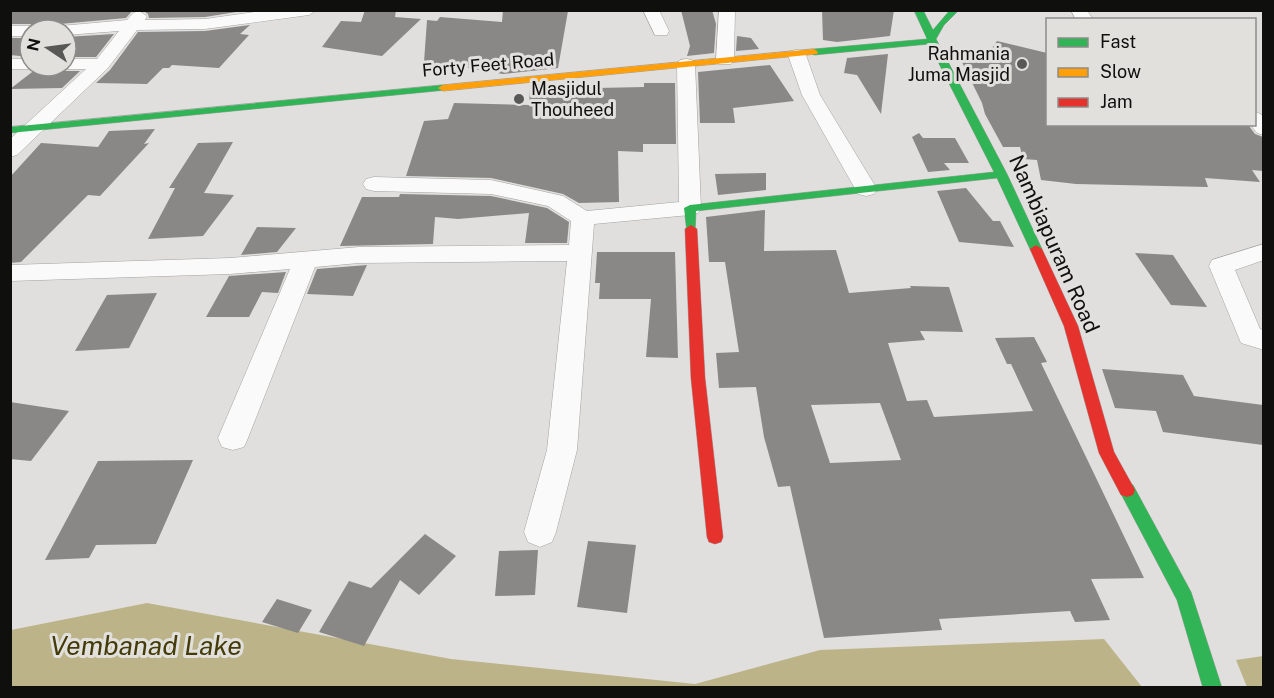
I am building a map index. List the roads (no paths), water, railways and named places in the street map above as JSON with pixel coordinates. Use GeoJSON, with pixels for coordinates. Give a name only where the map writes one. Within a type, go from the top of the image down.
{"type":"FeatureCollection","features":[{"type":"Feature","properties":{"kind":"street"},"geometry":{"type":"LineString","coordinates":[[78,28],[137,18],[205,24],[309,10]]}},
{"type":"Feature","properties":{"kind":"street"},"geometry":{"type":"LineString","coordinates":[[651,10],[661,31]]}},
{"type":"Feature","properties":{"kind":"street"},"geometry":{"type":"LineString","coordinates":[[724,60],[727,10]]}},
{"type":"Feature","properties":{"kind":"street","name":"Nambiapuram Road"},"geometry":{"type":"LineString","coordinates":[[918,10],[922,14],[931,40],[1002,174],[1071,326],[1107,453],[1185,598],[1213,687]]}},
{"type":"Feature","properties":{"kind":"street"},"geometry":{"type":"LineString","coordinates":[[931,40],[940,24],[955,10]]}},
{"type":"Feature","properties":{"kind":"street"},"geometry":{"type":"LineString","coordinates":[[10,151],[102,64],[137,18]]}},
{"type":"Feature","properties":{"kind":"street","name":"Forty Feet Road"},"geometry":{"type":"LineString","coordinates":[[10,130],[931,40]]}},
{"type":"Feature","properties":{"kind":"street"},"geometry":{"type":"LineString","coordinates":[[797,54],[812,95],[866,189]]}},
{"type":"Feature","properties":{"kind":"street"},"geometry":{"type":"LineString","coordinates":[[78,64],[102,64]]}},
{"type":"Feature","properties":{"kind":"street"},"geometry":{"type":"LineString","coordinates":[[686,64],[698,378],[715,537]]}},
{"type":"Feature","properties":{"kind":"street"},"geometry":{"type":"LineString","coordinates":[[374,184],[491,187],[555,201],[583,218],[1002,174]]}},
{"type":"Feature","properties":{"kind":"street"},"geometry":{"type":"LineString","coordinates":[[540,532],[562,450],[583,218]]}},
{"type":"Feature","properties":{"kind":"street"},"geometry":{"type":"LineString","coordinates":[[1263,252],[1221,266],[1250,336],[1263,340]]}},
{"type":"Feature","properties":{"kind":"street"},"geometry":{"type":"LineString","coordinates":[[10,273],[230,266],[359,255],[580,253]]}},
{"type":"Feature","properties":{"kind":"street"},"geometry":{"type":"LineString","coordinates":[[233,438],[306,259]]}},
{"type":"Feature","properties":{"kind":"water","name":"Vembanad Lake"},"geometry":{"type":"Polygon","coordinates":[[[147,603],[451,659],[695,684],[820,650],[1104,639],[1142,687],[11,688],[11,630],[147,603]]]}},
{"type":"Feature","properties":{"kind":"water"},"geometry":{"type":"Polygon","coordinates":[[[1263,656],[1263,687],[1247,687],[1236,660],[1263,656]]]}},
{"type":"Feature","properties":{"kind":"place","name":"Rahmania Juma Masjid"},"geometry":{"type":"Point","coordinates":[1022,64]}},
{"type":"Feature","properties":{"kind":"place","name":"Masjidul Thouheed"},"geometry":{"type":"Point","coordinates":[519,99]}}]}
